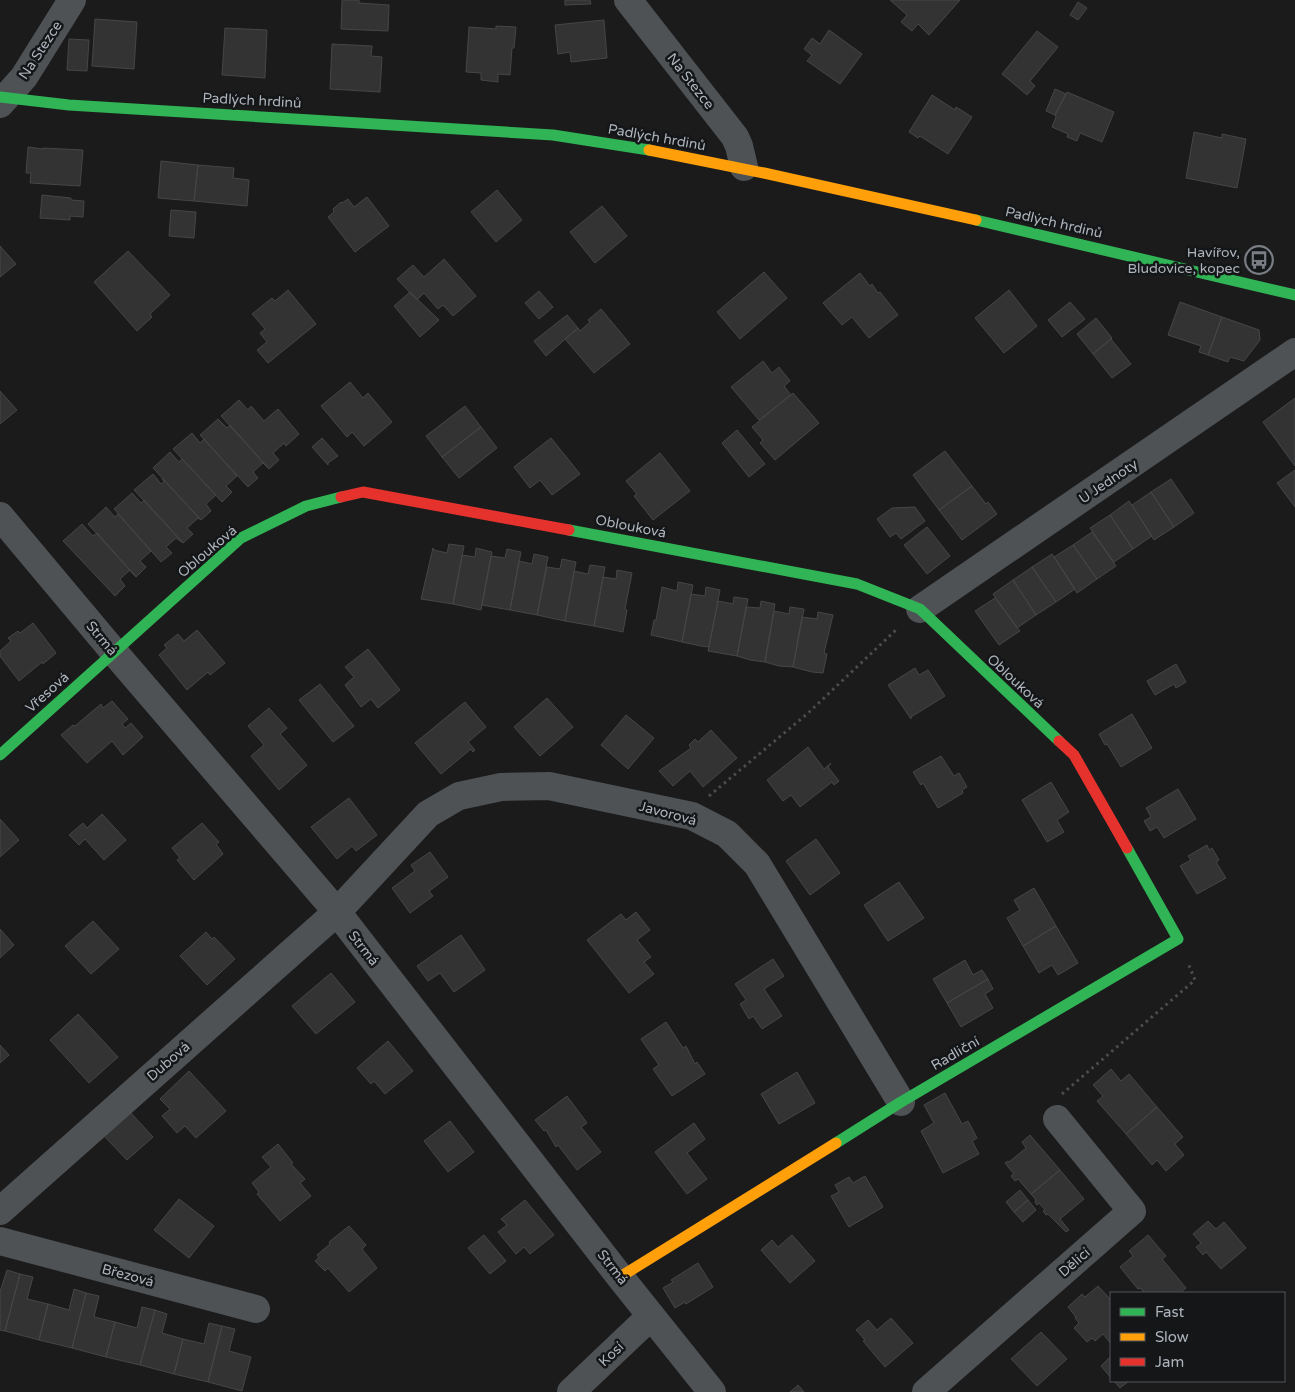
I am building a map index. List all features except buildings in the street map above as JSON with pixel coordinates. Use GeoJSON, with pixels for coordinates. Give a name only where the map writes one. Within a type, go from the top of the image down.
{"type":"FeatureCollection","features":[{"type":"Feature","properties":{"kind":"street","name":"Na Stezce"},"geometry":{"type":"LineString","coordinates":[[2,100],[24,77],[72,0]]}},
{"type":"Feature","properties":{"kind":"street","name":"Na Stezce"},"geometry":{"type":"LineString","coordinates":[[628,0],[735,137],[744,167]]}},
{"type":"Feature","properties":{"kind":"street","name":"Padlých hrdinů"},"geometry":{"type":"LineString","coordinates":[[2,100],[553,135],[744,167],[1022,229],[1295,295]]}},
{"type":"Feature","properties":{"kind":"street","name":"U Jednoty"},"geometry":{"type":"LineString","coordinates":[[920,609],[1295,352]]}},
{"type":"Feature","properties":{"kind":"street","name":"Oblouková"},"geometry":{"type":"LineString","coordinates":[[114,652],[242,538],[306,506],[363,492],[857,584],[920,609],[1074,755],[1178,940]]}},
{"type":"Feature","properties":{"kind":"street","name":"Strmá"},"geometry":{"type":"LineString","coordinates":[[0,516],[336,912],[620,1277],[712,1392]]}},
{"type":"Feature","properties":{"kind":"street","name":"Vřesová"},"geometry":{"type":"LineString","coordinates":[[0,755],[114,652]]}},
{"type":"Feature","properties":{"kind":"street","name":"Javorová"},"geometry":{"type":"LineString","coordinates":[[336,912],[428,814],[459,796],[501,787],[549,786],[692,816],[727,834],[757,864],[901,1102]]}},
{"type":"Feature","properties":{"kind":"street","name":"Dubová"},"geometry":{"type":"LineString","coordinates":[[0,1211],[336,912]]}},
{"type":"Feature","properties":{"kind":"street","name":"Radliční"},"geometry":{"type":"LineString","coordinates":[[620,1277],[901,1102],[1178,940]]}},
{"type":"Feature","properties":{"kind":"street","name":"Dělící"},"geometry":{"type":"LineString","coordinates":[[926,1392],[1132,1211],[1057,1119]]}},
{"type":"Feature","properties":{"kind":"street","name":"Březová"},"geometry":{"type":"LineString","coordinates":[[0,1241],[256,1309]]}},
{"type":"Feature","properties":{"kind":"street","name":"Kosí"},"geometry":{"type":"LineString","coordinates":[[571,1392],[651,1316]]}},
{"type":"Feature","properties":{"kind":"path"},"geometry":{"type":"LineString","coordinates":[[692,816],[700,803],[807,714],[920,609]]}},
{"type":"Feature","properties":{"kind":"path"},"geometry":{"type":"LineString","coordinates":[[1057,1119],[1046,1107],[1195,980],[1178,940]]}},
{"type":"Feature","properties":{"kind":"traffic: fast"},"geometry":{"type":"LineString","coordinates":[[0,97],[69,105],[553,135],[649,150]]}},
{"type":"Feature","properties":{"kind":"traffic: fast"},"geometry":{"type":"LineString","coordinates":[[976,220],[1295,295]]}},
{"type":"Feature","properties":{"kind":"traffic: fast"},"geometry":{"type":"LineString","coordinates":[[0,755],[241,538],[306,506],[341,497]]}},
{"type":"Feature","properties":{"kind":"traffic: fast"},"geometry":{"type":"LineString","coordinates":[[569,530],[857,584],[920,609],[1059,741]]}},
{"type":"Feature","properties":{"kind":"traffic: fast"},"geometry":{"type":"LineString","coordinates":[[836,1143],[901,1102],[1178,939],[1127,848]]}},
{"type":"Feature","properties":{"kind":"traffic: slow"},"geometry":{"type":"LineString","coordinates":[[649,150],[764,173],[976,220]]}},
{"type":"Feature","properties":{"kind":"traffic: slow"},"geometry":{"type":"LineString","coordinates":[[620,1277],[836,1143]]}},
{"type":"Feature","properties":{"kind":"traffic: jam"},"geometry":{"type":"LineString","coordinates":[[341,497],[363,492],[569,530]]}},
{"type":"Feature","properties":{"kind":"traffic: jam"},"geometry":{"type":"LineString","coordinates":[[1059,741],[1074,755],[1127,848]]}},
{"type":"Feature","properties":{"kind":"place","name":"Havířov, Bludovice, kopec"},"geometry":{"type":"Point","coordinates":[1259,260]}}]}
